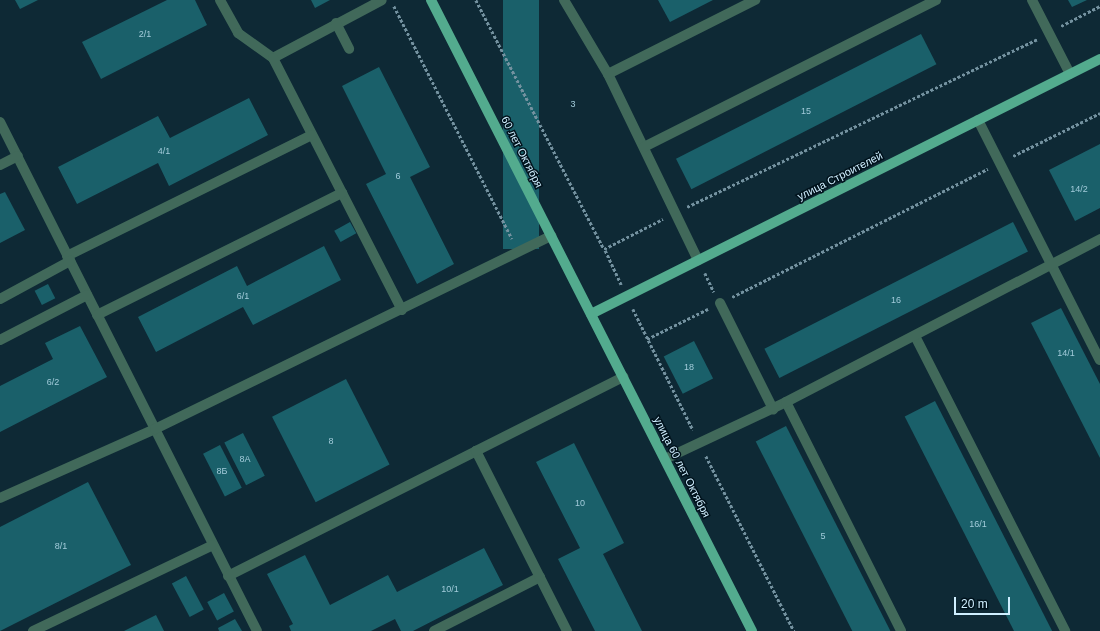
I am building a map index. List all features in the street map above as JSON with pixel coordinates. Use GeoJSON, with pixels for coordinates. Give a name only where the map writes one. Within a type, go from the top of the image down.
{"type":"FeatureCollection","features":[{"type":"Feature","properties":{"kind":"main road","name":"60 лет Октября"},"geometry":{"type":"LineString","coordinates":[[431,0],[591,314]]}},
{"type":"Feature","properties":{"kind":"main road","name":"улица Строителей"},"geometry":{"type":"LineString","coordinates":[[591,314],[1100,59]]}},
{"type":"Feature","properties":{"kind":"main road","name":"улица 60 лет Октября"},"geometry":{"type":"LineString","coordinates":[[591,314],[752,631]]}},
{"type":"Feature","properties":{"kind":"street"},"geometry":{"type":"LineString","coordinates":[[220,0],[238,32],[273,58],[402,310]]}},
{"type":"Feature","properties":{"kind":"street"},"geometry":{"type":"LineString","coordinates":[[273,58],[336,23],[382,0]]}},
{"type":"Feature","properties":{"kind":"street"},"geometry":{"type":"LineString","coordinates":[[564,0],[608,74],[644,147],[674,214],[698,260]]}},
{"type":"Feature","properties":{"kind":"street"},"geometry":{"type":"LineString","coordinates":[[608,74],[755,0]]}},
{"type":"Feature","properties":{"kind":"street"},"geometry":{"type":"LineString","coordinates":[[644,147],[936,0]]}},
{"type":"Feature","properties":{"kind":"street"},"geometry":{"type":"LineString","coordinates":[[1032,0],[1070,74]]}},
{"type":"Feature","properties":{"kind":"street"},"geometry":{"type":"LineString","coordinates":[[336,23],[349,49]]}},
{"type":"Feature","properties":{"kind":"street"},"geometry":{"type":"LineString","coordinates":[[978,120],[1100,360]]}},
{"type":"Feature","properties":{"kind":"street"},"geometry":{"type":"LineString","coordinates":[[0,122],[257,631]]}},
{"type":"Feature","properties":{"kind":"street"},"geometry":{"type":"LineString","coordinates":[[0,299],[69,259],[312,135]]}},
{"type":"Feature","properties":{"kind":"street"},"geometry":{"type":"LineString","coordinates":[[0,165],[18,156]]}},
{"type":"Feature","properties":{"kind":"street"},"geometry":{"type":"LineString","coordinates":[[97,315],[342,193]]}},
{"type":"Feature","properties":{"kind":"street"},"geometry":{"type":"LineString","coordinates":[[0,498],[154,429],[402,310],[551,236]]}},
{"type":"Feature","properties":{"kind":"street"},"geometry":{"type":"LineString","coordinates":[[665,459],[773,409],[1100,239]]}},
{"type":"Feature","properties":{"kind":"street"},"geometry":{"type":"LineString","coordinates":[[0,340],[87,295]]}},
{"type":"Feature","properties":{"kind":"street"},"geometry":{"type":"LineString","coordinates":[[720,303],[773,409]]}},
{"type":"Feature","properties":{"kind":"street"},"geometry":{"type":"LineString","coordinates":[[915,336],[1065,631]]}},
{"type":"Feature","properties":{"kind":"street"},"geometry":{"type":"LineString","coordinates":[[228,576],[623,377]]}},
{"type":"Feature","properties":{"kind":"street"},"geometry":{"type":"LineString","coordinates":[[786,402],[901,631]]}},
{"type":"Feature","properties":{"kind":"street"},"geometry":{"type":"LineString","coordinates":[[476,451],[567,631]]}},
{"type":"Feature","properties":{"kind":"street"},"geometry":{"type":"LineString","coordinates":[[34,631],[213,545]]}},
{"type":"Feature","properties":{"kind":"street"},"geometry":{"type":"LineString","coordinates":[[434,631],[540,577]]}},
{"type":"Feature","properties":{"kind":"path"},"geometry":{"type":"LineString","coordinates":[[391,0],[519,252]]}},
{"type":"Feature","properties":{"kind":"path"},"geometry":{"type":"LineString","coordinates":[[476,0],[604,249],[647,339],[794,631]]}},
{"type":"Feature","properties":{"kind":"path"},"geometry":{"type":"LineString","coordinates":[[604,249],[1049,33],[1100,6]]}},
{"type":"Feature","properties":{"kind":"path"},"geometry":{"type":"LineString","coordinates":[[647,339],[1100,113]]}},
{"type":"Feature","properties":{"kind":"path"},"geometry":{"type":"LineString","coordinates":[[698,260],[720,303]]}},
{"type":"Feature","properties":{"kind":"building"},"geometry":{"type":"Polygon","coordinates":[[[15,0],[38,0],[20,9],[15,0]]]}},
{"type":"Feature","properties":{"kind":"building"},"geometry":{"type":"Polygon","coordinates":[[[167,0],[195,0],[207,25],[101,79],[82,42],[167,0]]]}},
{"type":"Feature","properties":{"kind":"building"},"geometry":{"type":"Polygon","coordinates":[[[311,0],[330,0],[315,8],[311,0]]]}},
{"type":"Feature","properties":{"kind":"building"},"geometry":{"type":"Polygon","coordinates":[[[503,0],[539,0],[539,249],[503,249],[503,0]]]}},
{"type":"Feature","properties":{"kind":"building"},"geometry":{"type":"Polygon","coordinates":[[[658,0],[713,0],[670,22],[658,0]]]}},
{"type":"Feature","properties":{"kind":"building"},"geometry":{"type":"Polygon","coordinates":[[[1068,0],[1087,0],[1072,7],[1068,0]]]}},
{"type":"Feature","properties":{"kind":"building"},"geometry":{"type":"Polygon","coordinates":[[[921,34],[936,64],[691,189],[676,159],[921,34]]]}},
{"type":"Feature","properties":{"kind":"building"},"geometry":{"type":"Polygon","coordinates":[[[379,67],[430,167],[410,177],[454,264],[417,284],[366,184],[386,174],[342,86],[379,67]]]}},
{"type":"Feature","properties":{"kind":"building"},"geometry":{"type":"Polygon","coordinates":[[[249,98],[268,135],[169,186],[158,163],[77,204],[58,167],[158,116],[170,138],[249,98]]]}},
{"type":"Feature","properties":{"kind":"building"},"geometry":{"type":"Polygon","coordinates":[[[1100,144],[1100,208],[1075,221],[1049,170],[1100,144]]]}},
{"type":"Feature","properties":{"kind":"building"},"geometry":{"type":"Polygon","coordinates":[[[5,192],[25,230],[0,243],[0,194],[5,192]]]}},
{"type":"Feature","properties":{"kind":"building"},"geometry":{"type":"Polygon","coordinates":[[[350,222],[356,233],[341,242],[334,231],[350,222]]]}},
{"type":"Feature","properties":{"kind":"building"},"geometry":{"type":"Polygon","coordinates":[[[1013,222],[1028,251],[779,378],[764,349],[1013,222]]]}},
{"type":"Feature","properties":{"kind":"building"},"geometry":{"type":"Polygon","coordinates":[[[324,246],[341,280],[253,325],[243,307],[156,352],[138,317],[237,266],[247,286],[324,246]]]}},
{"type":"Feature","properties":{"kind":"building"},"geometry":{"type":"Polygon","coordinates":[[[48,284],[55,298],[42,305],[35,291],[48,284]]]}},
{"type":"Feature","properties":{"kind":"building"},"geometry":{"type":"Polygon","coordinates":[[[1061,308],[1100,384],[1100,458],[1031,323],[1061,308]]]}},
{"type":"Feature","properties":{"kind":"building"},"geometry":{"type":"Polygon","coordinates":[[[80,326],[107,377],[0,432],[0,386],[53,359],[45,343],[80,326]]]}},
{"type":"Feature","properties":{"kind":"building"},"geometry":{"type":"Polygon","coordinates":[[[694,341],[713,378],[683,394],[664,356],[694,341]]]}},
{"type":"Feature","properties":{"kind":"building"},"geometry":{"type":"Polygon","coordinates":[[[346,379],[390,465],[316,502],[272,417],[346,379]]]}},
{"type":"Feature","properties":{"kind":"building"},"geometry":{"type":"Polygon","coordinates":[[[935,401],[1052,631],[1014,631],[905,416],[935,401]]]}},
{"type":"Feature","properties":{"kind":"building"},"geometry":{"type":"Polygon","coordinates":[[[786,426],[890,631],[852,631],[756,441],[786,426]]]}},
{"type":"Feature","properties":{"kind":"building"},"geometry":{"type":"Polygon","coordinates":[[[243,433],[265,476],[246,485],[224,443],[243,433]]]}},
{"type":"Feature","properties":{"kind":"building"},"geometry":{"type":"Polygon","coordinates":[[[574,443],[624,543],[603,554],[642,631],[595,631],[558,559],[580,548],[536,462],[574,443]]]}},
{"type":"Feature","properties":{"kind":"building"},"geometry":{"type":"Polygon","coordinates":[[[220,445],[242,488],[225,496],[203,454],[220,445]]]}},
{"type":"Feature","properties":{"kind":"building"},"geometry":{"type":"Polygon","coordinates":[[[88,482],[131,565],[0,631],[0,527],[88,482]]]}},
{"type":"Feature","properties":{"kind":"building"},"geometry":{"type":"Polygon","coordinates":[[[484,548],[503,585],[413,631],[401,631],[395,619],[371,631],[291,631],[289,626],[293,624],[267,574],[305,555],[330,605],[388,575],[397,592],[484,548]]]}},
{"type":"Feature","properties":{"kind":"building"},"geometry":{"type":"Polygon","coordinates":[[[186,576],[204,610],[190,617],[172,584],[186,576]]]}},
{"type":"Feature","properties":{"kind":"building"},"geometry":{"type":"Polygon","coordinates":[[[224,593],[234,612],[217,620],[207,602],[224,593]]]}},
{"type":"Feature","properties":{"kind":"building"},"geometry":{"type":"Polygon","coordinates":[[[156,615],[164,631],[124,631],[156,615]]]}},
{"type":"Feature","properties":{"kind":"building"},"geometry":{"type":"Polygon","coordinates":[[[235,619],[242,631],[219,631],[218,628],[235,619]]]}}]}
